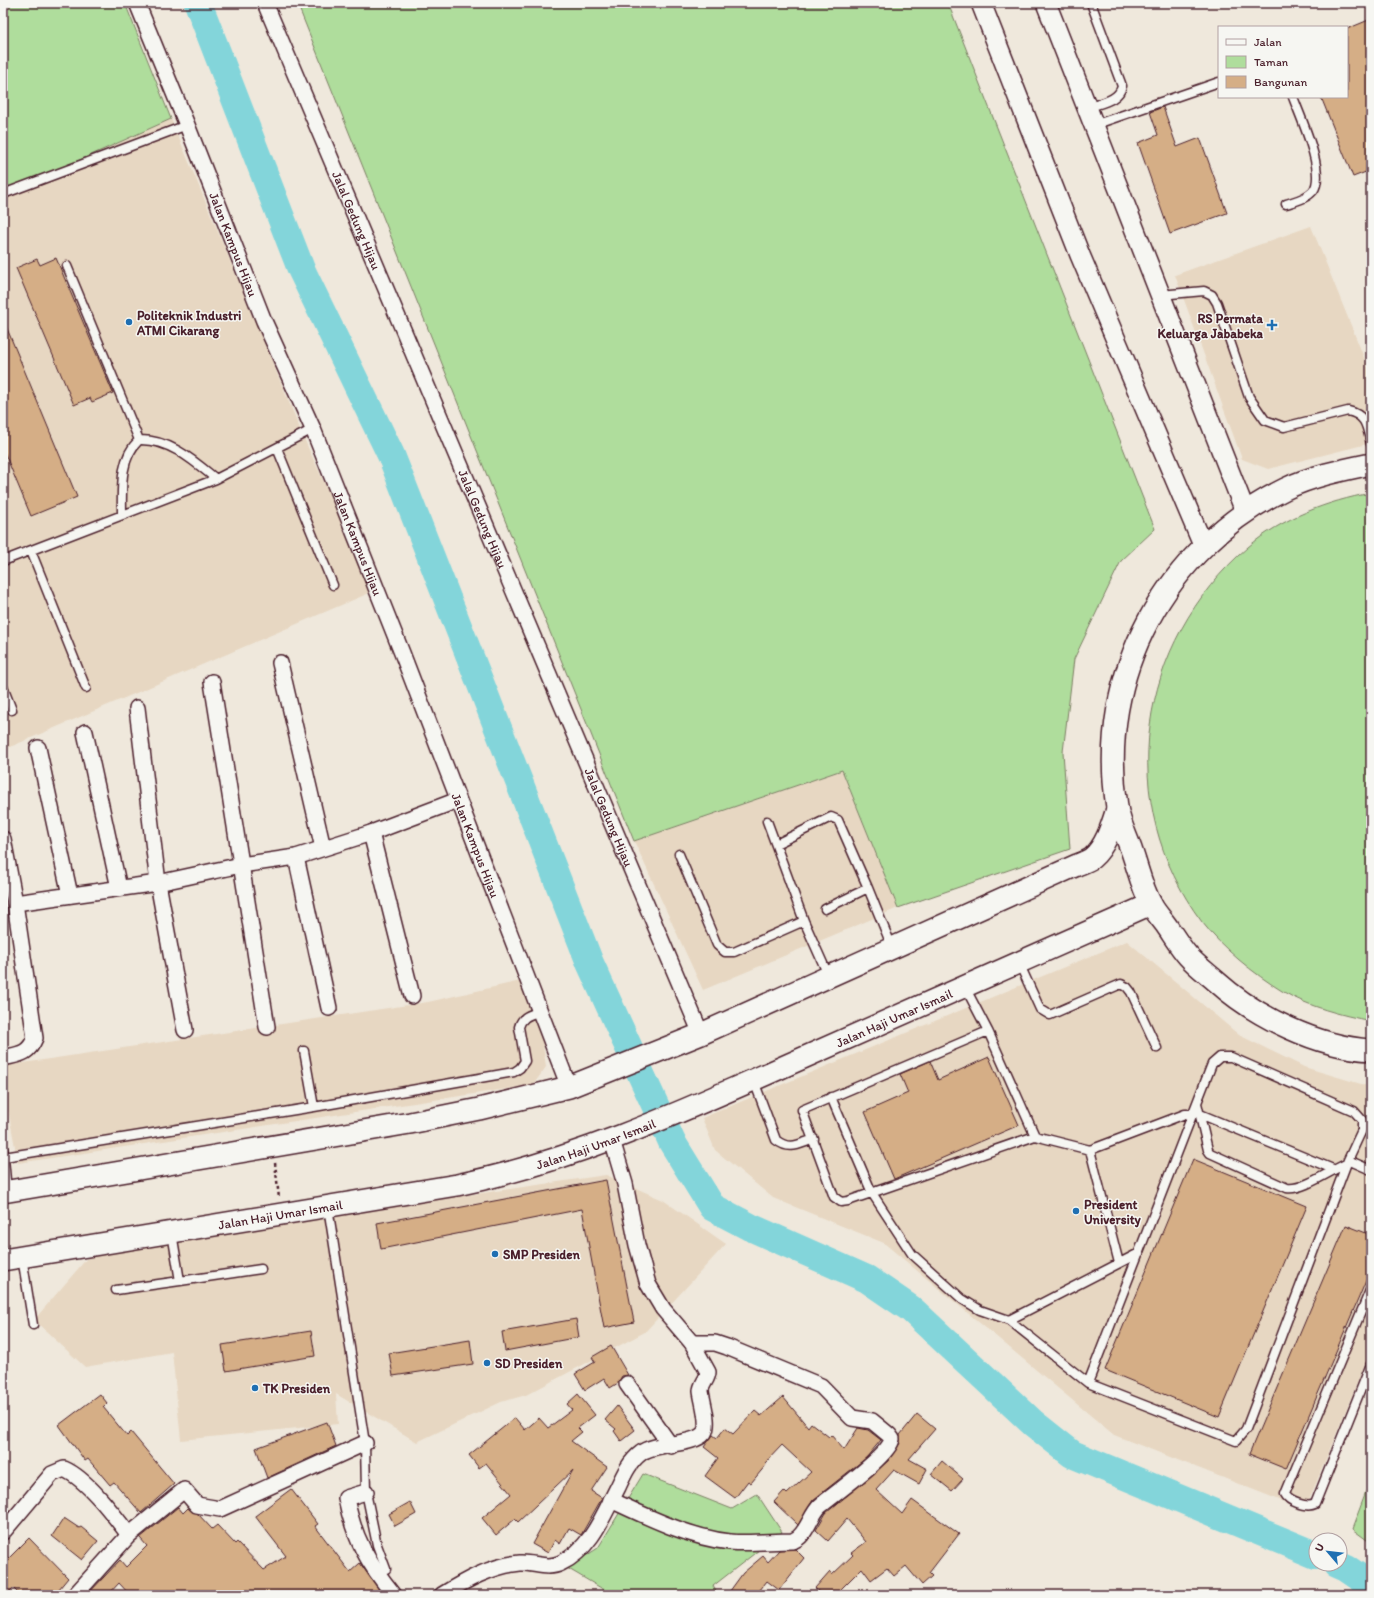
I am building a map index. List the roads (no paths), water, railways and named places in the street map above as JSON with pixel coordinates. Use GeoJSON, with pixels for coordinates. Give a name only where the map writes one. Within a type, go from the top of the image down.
{"type":"FeatureCollection","features":[{"type":"Feature","properties":{"kind":"main road"},"geometry":{"type":"LineString","coordinates":[[1371,464],[1330,472],[1286,488],[1246,511],[1203,545],[1172,582],[1146,622],[1128,667],[1117,713],[1113,761],[1117,809],[1151,904],[1189,957],[1237,1000],[1294,1032],[1356,1050],[1371,1050]]}},
{"type":"Feature","properties":{"kind":"main road"},"geometry":{"type":"LineString","coordinates":[[5,1192],[426,1120],[569,1088],[696,1037],[1092,858],[1110,829],[1117,809]]}},
{"type":"Feature","properties":{"kind":"main road","name":"Jalan Haji Umar Ismail"},"geometry":{"type":"LineString","coordinates":[[12,1258],[495,1177],[556,1160],[620,1137],[701,1104],[1151,904]]}},
{"type":"Feature","properties":{"kind":"street","name":"Jalan Kampus Hijau"},"geometry":{"type":"LineString","coordinates":[[136,3],[187,125],[264,321],[313,429],[399,646],[569,1088]]}},
{"type":"Feature","properties":{"kind":"street","name":"Jalal Gedung Hijau"},"geometry":{"type":"LineString","coordinates":[[265,3],[696,1037]]}},
{"type":"Feature","properties":{"kind":"street"},"geometry":{"type":"LineString","coordinates":[[981,3],[1080,255],[1203,545]]}},
{"type":"Feature","properties":{"kind":"street"},"geometry":{"type":"LineString","coordinates":[[1046,3],[1246,511]]}},
{"type":"Feature","properties":{"kind":"street"},"geometry":{"type":"LineString","coordinates":[[280,663],[323,848]]}},
{"type":"Feature","properties":{"kind":"street"},"geometry":{"type":"LineString","coordinates":[[212,682],[267,1027]]}},
{"type":"Feature","properties":{"kind":"street"},"geometry":{"type":"LineString","coordinates":[[137,708],[158,883],[185,1030]]}},
{"type":"Feature","properties":{"kind":"street"},"geometry":{"type":"LineString","coordinates":[[85,732],[119,888]]}},
{"type":"Feature","properties":{"kind":"street"},"geometry":{"type":"LineString","coordinates":[[38,748],[70,895]]}},
{"type":"Feature","properties":{"kind":"street"},"geometry":{"type":"LineString","coordinates":[[15,903],[158,883],[241,865],[296,857],[371,833],[458,800]]}},
{"type":"Feature","properties":{"kind":"street"},"geometry":{"type":"LineString","coordinates":[[371,833],[412,996]]}},
{"type":"Feature","properties":{"kind":"street"},"geometry":{"type":"LineString","coordinates":[[3,839],[15,903],[35,1038],[31,1048],[24,1053],[3,1058]]}},
{"type":"Feature","properties":{"kind":"street"},"geometry":{"type":"LineString","coordinates":[[296,857],[329,1008]]}},
{"type":"Feature","properties":{"kind":"street"},"geometry":{"type":"LineString","coordinates":[[442,1595],[470,1578],[496,1568],[521,1563],[550,1566],[563,1563],[587,1544],[628,1466],[642,1452],[652,1447],[671,1446],[698,1437],[704,1433],[706,1427],[702,1391],[708,1372],[692,1343],[663,1308],[648,1284],[637,1245],[625,1184],[620,1137]]}},
{"type":"Feature","properties":{"kind":"street"},"geometry":{"type":"LineString","coordinates":[[611,1500],[646,1516],[711,1539],[731,1542],[792,1541],[800,1536],[818,1507],[869,1466],[889,1447],[892,1440],[889,1435],[872,1421],[852,1418],[821,1386],[728,1347],[715,1343],[692,1343]]}},
{"type":"Feature","properties":{"kind":"street"},"geometry":{"type":"LineString","coordinates":[[627,1384],[671,1446]]}},
{"type":"Feature","properties":{"kind":"street"},"geometry":{"type":"LineString","coordinates":[[75,1595],[129,1535],[184,1490],[198,1505],[220,1509],[365,1443]]}},
{"type":"Feature","properties":{"kind":"street"},"geometry":{"type":"LineString","coordinates":[[3,1532],[52,1474],[64,1469],[78,1478],[108,1508],[129,1535]]}},
{"type":"Feature","properties":{"kind":"street"},"geometry":{"type":"LineString","coordinates":[[366,1492],[346,1498],[351,1523],[362,1550],[377,1574],[394,1595]]}},
{"type":"Feature","properties":{"kind":"lane"},"geometry":{"type":"LineString","coordinates":[[1087,108],[1115,98],[1121,91],[1122,86],[1091,3]]}},
{"type":"Feature","properties":{"kind":"lane"},"geometry":{"type":"LineString","coordinates":[[1094,125],[1218,82]]}},
{"type":"Feature","properties":{"kind":"lane"},"geometry":{"type":"LineString","coordinates":[[1286,204],[1306,197],[1314,190],[1317,181],[1316,162],[1293,98]]}},
{"type":"Feature","properties":{"kind":"lane"},"geometry":{"type":"LineString","coordinates":[[3,194],[187,125]]}},
{"type":"Feature","properties":{"kind":"lane"},"geometry":{"type":"LineString","coordinates":[[67,266],[139,440]]}},
{"type":"Feature","properties":{"kind":"lane"},"geometry":{"type":"LineString","coordinates":[[1160,295],[1204,291],[1212,294],[1217,303],[1249,397],[1265,420],[1284,427],[1348,411],[1355,412],[1360,415],[1365,422],[1371,444]]}},
{"type":"Feature","properties":{"kind":"lane"},"geometry":{"type":"LineString","coordinates":[[3,561],[216,479],[313,429]]}},
{"type":"Feature","properties":{"kind":"lane"},"geometry":{"type":"LineString","coordinates":[[122,515],[122,477],[131,447],[139,440],[148,440],[166,445],[187,456],[216,479]]}},
{"type":"Feature","properties":{"kind":"lane"},"geometry":{"type":"LineString","coordinates":[[277,448],[333,585]]}},
{"type":"Feature","properties":{"kind":"lane"},"geometry":{"type":"LineString","coordinates":[[31,551],[86,688]]}},
{"type":"Feature","properties":{"kind":"lane"},"geometry":{"type":"LineString","coordinates":[[3,687],[12,710]]}},
{"type":"Feature","properties":{"kind":"lane"},"geometry":{"type":"LineString","coordinates":[[776,844],[831,817],[838,820],[893,948]]}},
{"type":"Feature","properties":{"kind":"lane"},"geometry":{"type":"LineString","coordinates":[[767,821],[804,921],[829,977]]}},
{"type":"Feature","properties":{"kind":"lane"},"geometry":{"type":"LineString","coordinates":[[679,854],[718,946],[725,952],[734,952],[804,921]]}},
{"type":"Feature","properties":{"kind":"lane"},"geometry":{"type":"LineString","coordinates":[[825,909],[868,888]]}},
{"type":"Feature","properties":{"kind":"lane"},"geometry":{"type":"LineString","coordinates":[[1019,962],[1040,1009],[1050,1015],[1121,984],[1127,987],[1131,992],[1157,1048]]}},
{"type":"Feature","properties":{"kind":"lane"},"geometry":{"type":"LineString","coordinates":[[964,987],[988,1031],[1036,1136]]}},
{"type":"Feature","properties":{"kind":"lane"},"geometry":{"type":"LineString","coordinates":[[4,1157],[314,1107],[514,1072],[520,1068],[525,1061],[519,1027],[524,1017],[540,1011]]}},
{"type":"Feature","properties":{"kind":"lane"},"geometry":{"type":"LineString","coordinates":[[988,1031],[802,1110],[814,1138],[834,1198],[841,1202],[872,1193],[1036,1136],[1090,1150],[1185,1114],[1197,1114],[1333,1169]]}},
{"type":"Feature","properties":{"kind":"lane"},"geometry":{"type":"LineString","coordinates":[[304,1051],[314,1107]]}},
{"type":"Feature","properties":{"kind":"lane"},"geometry":{"type":"LineString","coordinates":[[831,1097],[872,1193],[912,1254],[962,1299],[980,1310],[1009,1320],[1088,1383],[1236,1441],[1246,1429],[1347,1162],[1362,1130],[1362,1120],[1354,1111],[1231,1057],[1220,1057],[1212,1064],[1197,1103],[1197,1114],[1210,1153],[1292,1189],[1301,1186],[1347,1162],[1371,1170]]}},
{"type":"Feature","properties":{"kind":"lane"},"geometry":{"type":"LineString","coordinates":[[754,1080],[776,1140],[784,1146],[791,1147],[814,1138]]}},
{"type":"Feature","properties":{"kind":"lane"},"geometry":{"type":"LineString","coordinates":[[1088,1383],[1139,1253],[1197,1114]]}},
{"type":"Feature","properties":{"kind":"lane"},"geometry":{"type":"LineString","coordinates":[[3,1148],[5,1192]]}},
{"type":"Feature","properties":{"kind":"lane"},"geometry":{"type":"LineString","coordinates":[[1090,1150],[1120,1263]]}},
{"type":"Feature","properties":{"kind":"lane"},"geometry":{"type":"LineString","coordinates":[[328,1206],[365,1443],[366,1492],[377,1545],[386,1569]]}},
{"type":"Feature","properties":{"kind":"lane"},"geometry":{"type":"LineString","coordinates":[[172,1232],[180,1281]]}},
{"type":"Feature","properties":{"kind":"lane"},"geometry":{"type":"LineString","coordinates":[[1009,1320],[1139,1253]]}},
{"type":"Feature","properties":{"kind":"lane"},"geometry":{"type":"LineString","coordinates":[[12,1258],[33,1325]]}},
{"type":"Feature","properties":{"kind":"lane"},"geometry":{"type":"LineString","coordinates":[[116,1290],[261,1269]]}},
{"type":"Feature","properties":{"kind":"lane"},"geometry":{"type":"LineString","coordinates":[[1371,1288],[1285,1494],[1289,1499],[1307,1506],[1316,1504],[1371,1364]]}},
{"type":"Feature","properties":{"kind":"waterway"},"geometry":{"type":"LineString","coordinates":[[198,3],[301,269],[391,455],[590,963],[672,1142],[712,1207],[750,1227],[867,1279],[911,1309],[1033,1423],[1072,1454],[1308,1552]]}},
{"type":"Feature","properties":{"kind":"waterway"},"geometry":{"type":"LineString","coordinates":[[1348,1569],[1371,1585]]}},
{"type":"Feature","properties":{"kind":"place","name":"Politeknik Industri ATMI Cikarang"},"geometry":{"type":"Point","coordinates":[129,322]}},
{"type":"Feature","properties":{"kind":"place","name":"RS Permata Keluarga Jababeka"},"geometry":{"type":"Point","coordinates":[1272,325]}},
{"type":"Feature","properties":{"kind":"place","name":"President University"},"geometry":{"type":"Point","coordinates":[1076,1211]}},
{"type":"Feature","properties":{"kind":"place","name":"SMP Presiden"},"geometry":{"type":"Point","coordinates":[495,1254]}},
{"type":"Feature","properties":{"kind":"place","name":"SD Presiden"},"geometry":{"type":"Point","coordinates":[487,1363]}},
{"type":"Feature","properties":{"kind":"place","name":"TK Presiden"},"geometry":{"type":"Point","coordinates":[255,1388]}}]}
